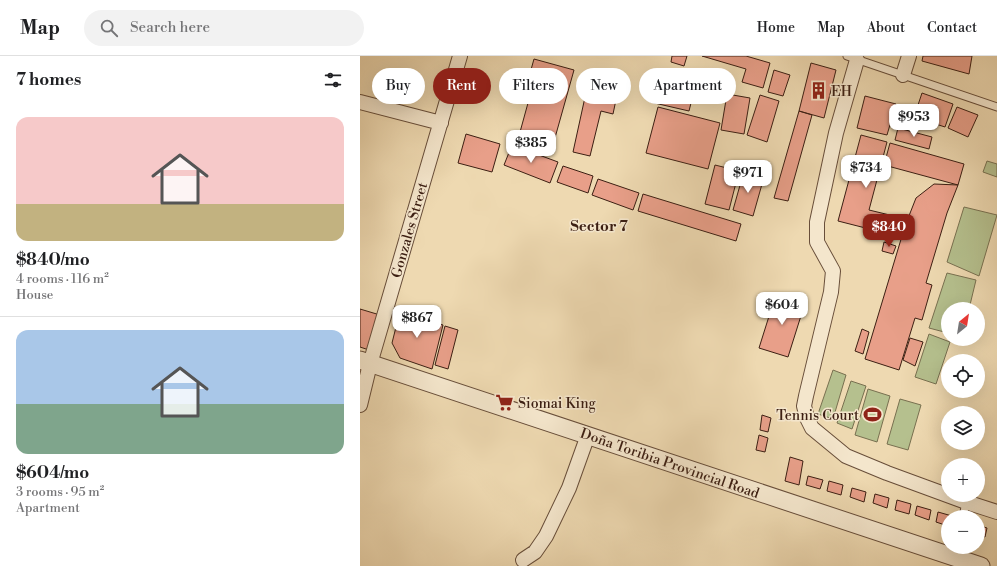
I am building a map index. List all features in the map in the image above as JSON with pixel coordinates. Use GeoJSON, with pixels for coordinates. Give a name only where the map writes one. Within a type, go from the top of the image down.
{"type":"FeatureCollection","features":[{"type":"Feature","properties":{"kind":"street","name":"Gonzales Street"},"geometry":{"type":"LineString","coordinates":[[360,405],[365,362],[441,123],[460,56]]}},
{"type":"Feature","properties":{"kind":"street"},"geometry":{"type":"LineString","coordinates":[[903,75],[909,56]]}},
{"type":"Feature","properties":{"kind":"street"},"geometry":{"type":"LineString","coordinates":[[850,57],[817,222],[817,242],[833,271],[831,292],[804,406],[807,418],[812,428],[846,456],[941,493]]}},
{"type":"Feature","properties":{"kind":"street"},"geometry":{"type":"LineString","coordinates":[[360,102],[441,123]]}},
{"type":"Feature","properties":{"kind":"street","name":"Doña Toribia Provincial Road"},"geometry":{"type":"LineString","coordinates":[[365,362],[941,548]]}},
{"type":"Feature","properties":{"kind":"street"},"geometry":{"type":"LineString","coordinates":[[523,560],[535,552],[546,536],[569,488],[588,435]]}},
{"type":"Feature","properties":{"kind":"street"},"geometry":{"type":"LineString","coordinates":[[966,502],[997,512]]}},
{"type":"Feature","properties":{"kind":"street","name":"Doña Toribia Provincial Road"},"geometry":{"type":"LineString","coordinates":[[958,554],[980,566]]}},
{"type":"Feature","properties":{"kind":"lane"},"geometry":{"type":"LineString","coordinates":[[850,57],[997,106]]}},
{"type":"Feature","properties":{"kind":"lane"},"geometry":{"type":"LineString","coordinates":[[964,510],[966,502]]}},
{"type":"Feature","properties":{"kind":"green space"},"geometry":{"type":"Polygon","coordinates":[[[987,161],[997,164],[997,177],[983,172],[987,161]]]}},
{"type":"Feature","properties":{"kind":"green space"},"geometry":{"type":"Polygon","coordinates":[[[964,207],[997,215],[979,276],[947,262],[964,207]]]}},
{"type":"Feature","properties":{"kind":"green space"},"geometry":{"type":"Polygon","coordinates":[[[947,273],[976,280],[971,302],[941,302],[941,331],[929,328],[947,273]]]}},
{"type":"Feature","properties":{"kind":"green space"},"geometry":{"type":"Polygon","coordinates":[[[929,334],[941,339],[941,346],[949,346],[946,354],[941,354],[941,369],[936,384],[915,377],[929,334]]]}},
{"type":"Feature","properties":{"kind":"green space"},"geometry":{"type":"Polygon","coordinates":[[[833,370],[846,375],[833,419],[818,414],[833,370]]]}},
{"type":"Feature","properties":{"kind":"green space"},"geometry":{"type":"Polygon","coordinates":[[[851,381],[866,386],[852,429],[837,423],[851,381]]]}},
{"type":"Feature","properties":{"kind":"green space","name":"Tennis Court"},"geometry":{"type":"Polygon","coordinates":[[[868,389],[890,396],[877,442],[855,435],[868,389]]]}},
{"type":"Feature","properties":{"kind":"green space","name":"Tennis Court"},"geometry":{"type":"Polygon","coordinates":[[[900,399],[921,405],[908,450],[887,444],[900,399]]]}},
{"type":"Feature","properties":{"kind":"building"},"geometry":{"type":"Polygon","coordinates":[[[672,56],[687,56],[684,66],[671,62],[672,56]]]}},
{"type":"Feature","properties":{"kind":"building"},"geometry":{"type":"Polygon","coordinates":[[[702,56],[746,56],[770,63],[763,88],[742,82],[746,69],[702,56]]]}},
{"type":"Feature","properties":{"kind":"building"},"geometry":{"type":"Polygon","coordinates":[[[923,56],[972,56],[969,74],[922,61],[923,56]]]}},
{"type":"Feature","properties":{"kind":"building"},"geometry":{"type":"Polygon","coordinates":[[[534,59],[567,68],[531,68],[534,59]]]}},
{"type":"Feature","properties":{"kind":"building","name":"EH"},"geometry":{"type":"Polygon","coordinates":[[[811,63],[836,70],[824,118],[799,111],[811,63]]]}},
{"type":"Feature","properties":{"kind":"building"},"geometry":{"type":"Polygon","coordinates":[[[568,68],[574,70],[568,91],[568,68]]]}},
{"type":"Feature","properties":{"kind":"building"},"geometry":{"type":"Polygon","coordinates":[[[774,70],[790,75],[783,96],[768,92],[774,70]]]}},
{"type":"Feature","properties":{"kind":"building"},"geometry":{"type":"Polygon","coordinates":[[[922,93],[953,104],[945,127],[914,117],[922,93]]]}},
{"type":"Feature","properties":{"kind":"building"},"geometry":{"type":"Polygon","coordinates":[[[760,95],[779,101],[767,142],[747,135],[760,95]]]}},
{"type":"Feature","properties":{"kind":"building"},"geometry":{"type":"Polygon","coordinates":[[[736,96],[750,98],[744,134],[721,130],[725,104],[736,104],[736,96]]]}},
{"type":"Feature","properties":{"kind":"building"},"geometry":{"type":"Polygon","coordinates":[[[865,96],[896,104],[887,135],[857,128],[865,96]]]}},
{"type":"Feature","properties":{"kind":"building"},"geometry":{"type":"Polygon","coordinates":[[[528,104],[564,104],[551,152],[517,143],[528,104]]]}},
{"type":"Feature","properties":{"kind":"building"},"geometry":{"type":"Polygon","coordinates":[[[584,104],[615,104],[613,114],[601,111],[590,156],[573,152],[584,104]]]}},
{"type":"Feature","properties":{"kind":"building"},"geometry":{"type":"Polygon","coordinates":[[[659,104],[691,104],[689,111],[659,104]]]}},
{"type":"Feature","properties":{"kind":"building"},"geometry":{"type":"Polygon","coordinates":[[[658,107],[720,123],[708,169],[646,153],[658,107]]]}},
{"type":"Feature","properties":{"kind":"building"},"geometry":{"type":"Polygon","coordinates":[[[957,107],[978,115],[968,137],[948,128],[957,107]]]}},
{"type":"Feature","properties":{"kind":"building"},"geometry":{"type":"Polygon","coordinates":[[[799,111],[812,115],[788,201],[774,198],[799,111]]]}},
{"type":"Feature","properties":{"kind":"building"},"geometry":{"type":"Polygon","coordinates":[[[898,128],[932,137],[929,149],[895,140],[898,128]]]}},
{"type":"Feature","properties":{"kind":"building"},"geometry":{"type":"Polygon","coordinates":[[[466,134],[500,144],[492,172],[458,163],[466,134]]]}},
{"type":"Feature","properties":{"kind":"building"},"geometry":{"type":"Polygon","coordinates":[[[861,135],[887,142],[869,210],[898,217],[893,235],[838,221],[861,135]]]}},
{"type":"Feature","properties":{"kind":"building"},"geometry":{"type":"Polygon","coordinates":[[[890,143],[964,164],[958,185],[884,165],[890,143]]]}},
{"type":"Feature","properties":{"kind":"building"},"geometry":{"type":"Polygon","coordinates":[[[512,145],[558,162],[550,183],[504,165],[512,145]]]}},
{"type":"Feature","properties":{"kind":"building"},"geometry":{"type":"Polygon","coordinates":[[[715,165],[739,171],[729,210],[705,204],[715,165]]]}},
{"type":"Feature","properties":{"kind":"building"},"geometry":{"type":"Polygon","coordinates":[[[563,166],[593,176],[588,193],[557,182],[563,166]]]}},
{"type":"Feature","properties":{"kind":"building"},"geometry":{"type":"Polygon","coordinates":[[[744,171],[764,177],[753,216],[733,210],[744,171]]]}},
{"type":"Feature","properties":{"kind":"building"},"geometry":{"type":"Polygon","coordinates":[[[598,179],[639,193],[633,210],[592,195],[598,179]]]}},
{"type":"Feature","properties":{"kind":"building"},"geometry":{"type":"Polygon","coordinates":[[[934,184],[958,185],[947,213],[926,283],[932,285],[922,320],[915,318],[899,370],[865,359],[905,226],[916,198],[934,184]]]}},
{"type":"Feature","properties":{"kind":"building"},"geometry":{"type":"Polygon","coordinates":[[[643,194],[741,224],[736,241],[638,211],[643,194]]]}},
{"type":"Feature","properties":{"kind":"building"},"geometry":{"type":"Polygon","coordinates":[[[884,242],[896,246],[893,254],[882,251],[884,242]]]}},
{"type":"Feature","properties":{"kind":"building"},"geometry":{"type":"Polygon","coordinates":[[[776,294],[805,303],[788,357],[759,348],[776,294]]]}},
{"type":"Feature","properties":{"kind":"building"},"geometry":{"type":"Polygon","coordinates":[[[360,309],[380,315],[369,350],[360,347],[360,309]]]}},
{"type":"Feature","properties":{"kind":"building"},"geometry":{"type":"Polygon","coordinates":[[[400,311],[443,325],[432,369],[400,358],[392,343],[400,311]]]}},
{"type":"Feature","properties":{"kind":"building"},"geometry":{"type":"Polygon","coordinates":[[[445,326],[458,330],[448,369],[435,365],[445,326]]]}},
{"type":"Feature","properties":{"kind":"building"},"geometry":{"type":"Polygon","coordinates":[[[862,329],[869,332],[863,354],[855,351],[862,329]]]}},
{"type":"Feature","properties":{"kind":"building"},"geometry":{"type":"Polygon","coordinates":[[[910,338],[923,342],[915,366],[903,360],[910,338]]]}},
{"type":"Feature","properties":{"kind":"building"},"geometry":{"type":"Polygon","coordinates":[[[762,415],[771,418],[768,432],[760,430],[762,415]]]}},
{"type":"Feature","properties":{"kind":"building"},"geometry":{"type":"Polygon","coordinates":[[[759,435],[768,438],[765,452],[756,450],[759,435]]]}},
{"type":"Feature","properties":{"kind":"building"},"geometry":{"type":"Polygon","coordinates":[[[790,457],[803,461],[799,485],[785,481],[790,457]]]}},
{"type":"Feature","properties":{"kind":"building"},"geometry":{"type":"Polygon","coordinates":[[[808,476],[823,480],[820,489],[806,485],[808,476]]]}},
{"type":"Feature","properties":{"kind":"building"},"geometry":{"type":"Polygon","coordinates":[[[829,481],[843,485],[841,495],[827,491],[829,481]]]}},
{"type":"Feature","properties":{"kind":"building"},"geometry":{"type":"Polygon","coordinates":[[[852,488],[866,492],[864,502],[850,497],[852,488]]]}},
{"type":"Feature","properties":{"kind":"building"},"geometry":{"type":"Polygon","coordinates":[[[875,494],[889,498],[887,508],[873,503],[875,494]]]}},
{"type":"Feature","properties":{"kind":"building"},"geometry":{"type":"Polygon","coordinates":[[[897,500],[911,504],[909,514],[895,510],[897,500]]]}},
{"type":"Feature","properties":{"kind":"building"},"geometry":{"type":"Polygon","coordinates":[[[917,506],[931,510],[929,520],[915,515],[917,506]]]}},
{"type":"Feature","properties":{"kind":"building"},"geometry":{"type":"Polygon","coordinates":[[[938,512],[941,513],[941,524],[936,522],[938,512]]]}},
{"type":"Feature","properties":{"kind":"place","name":"EH"},"geometry":{"type":"Point","coordinates":[818,91]}},
{"type":"Feature","properties":{"kind":"place","name":"Siomai King"},"geometry":{"type":"Point","coordinates":[505,403]}},
{"type":"Feature","properties":{"kind":"place","name":"Tennis Court"},"geometry":{"type":"Point","coordinates":[872,415]}},
{"type":"Feature","properties":{"kind":"district","name":"Sector 7"},"geometry":{"type":"Point","coordinates":[599,226]}}]}
